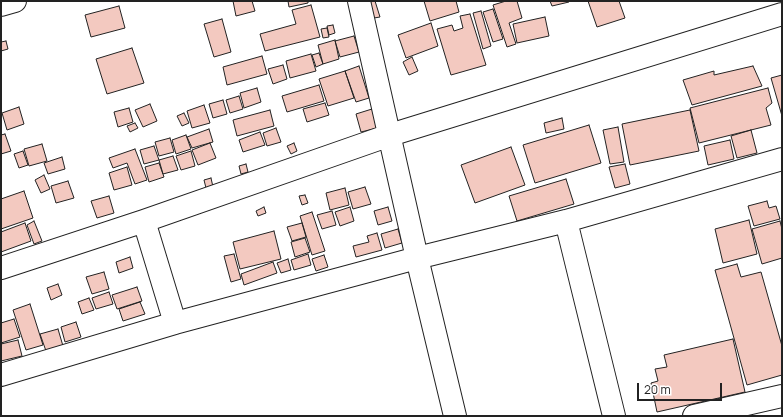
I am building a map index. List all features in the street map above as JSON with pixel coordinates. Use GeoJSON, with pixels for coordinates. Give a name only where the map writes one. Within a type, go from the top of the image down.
{"type":"FeatureCollection","features":[{"type":"Feature","properties":{"kind":"street"},"geometry":{"type":"LineString","coordinates":[[1,5],[15,1]]}},
{"type":"Feature","properties":{"kind":"street"},"geometry":{"type":"LineString","coordinates":[[359,1],[417,258],[455,416]]}},
{"type":"Feature","properties":{"kind":"street"},"geometry":{"type":"LineString","coordinates":[[1,268],[144,221],[390,135],[782,14]]}},
{"type":"Feature","properties":{"kind":"street"},"geometry":{"type":"LineString","coordinates":[[1,375],[175,323],[417,258],[566,221],[782,159]]}},
{"type":"Feature","properties":{"kind":"street"},"geometry":{"type":"LineString","coordinates":[[144,221],[175,323]]}},
{"type":"Feature","properties":{"kind":"street"},"geometry":{"type":"LineString","coordinates":[[566,221],[614,416]]}},
{"type":"Feature","properties":{"kind":"street"},"geometry":{"type":"LineString","coordinates":[[694,416],[782,396]]}},
{"type":"Feature","properties":{"kind":"building"},"geometry":{"type":"Polygon","coordinates":[[[233,1],[252,1],[255,11],[236,16],[233,1]]]}},
{"type":"Feature","properties":{"kind":"building"},"geometry":{"type":"Polygon","coordinates":[[[288,1],[308,1],[308,3],[289,7],[288,1]]]}},
{"type":"Feature","properties":{"kind":"building"},"geometry":{"type":"Polygon","coordinates":[[[375,1],[380,17],[374,18],[370,2],[375,1]]]}},
{"type":"Feature","properties":{"kind":"building"},"geometry":{"type":"Polygon","coordinates":[[[424,1],[456,1],[459,12],[430,21],[424,1]]]}},
{"type":"Feature","properties":{"kind":"building"},"geometry":{"type":"Polygon","coordinates":[[[506,1],[517,1],[522,18],[509,23],[516,44],[507,47],[493,5],[506,1]]]}},
{"type":"Feature","properties":{"kind":"building"},"geometry":{"type":"Polygon","coordinates":[[[550,1],[569,1],[569,2],[552,6],[550,1]]]}},
{"type":"Feature","properties":{"kind":"building"},"geometry":{"type":"Polygon","coordinates":[[[588,1],[619,1],[625,18],[597,27],[588,1]]]}},
{"type":"Feature","properties":{"kind":"building"},"geometry":{"type":"Polygon","coordinates":[[[311,5],[320,37],[265,51],[260,34],[296,24],[292,10],[311,5]]]}},
{"type":"Feature","properties":{"kind":"building"},"geometry":{"type":"Polygon","coordinates":[[[119,6],[125,28],[91,37],[85,15],[119,6]]]}},
{"type":"Feature","properties":{"kind":"building"},"geometry":{"type":"Polygon","coordinates":[[[493,9],[503,39],[493,42],[483,12],[493,9]]]}},
{"type":"Feature","properties":{"kind":"building"},"geometry":{"type":"Polygon","coordinates":[[[481,11],[491,46],[483,49],[473,13],[481,11]]]}},
{"type":"Feature","properties":{"kind":"building"},"geometry":{"type":"Polygon","coordinates":[[[470,14],[486,65],[451,75],[437,29],[452,25],[454,31],[463,28],[460,16],[470,14]]]}},
{"type":"Feature","properties":{"kind":"building"},"geometry":{"type":"Polygon","coordinates":[[[545,17],[549,36],[517,43],[513,24],[545,17]]]}},
{"type":"Feature","properties":{"kind":"building"},"geometry":{"type":"Polygon","coordinates":[[[222,19],[231,52],[214,57],[204,24],[222,19]]]}},
{"type":"Feature","properties":{"kind":"building"},"geometry":{"type":"Polygon","coordinates":[[[431,23],[438,46],[406,58],[398,35],[431,23]]]}},
{"type":"Feature","properties":{"kind":"building"},"geometry":{"type":"Polygon","coordinates":[[[333,25],[335,33],[329,35],[327,26],[333,25]]]}},
{"type":"Feature","properties":{"kind":"building"},"geometry":{"type":"Polygon","coordinates":[[[327,28],[329,37],[323,38],[321,29],[327,28]]]}},
{"type":"Feature","properties":{"kind":"building"},"geometry":{"type":"Polygon","coordinates":[[[354,36],[359,52],[340,57],[335,41],[354,36]]]}},
{"type":"Feature","properties":{"kind":"building"},"geometry":{"type":"Polygon","coordinates":[[[335,40],[339,59],[323,64],[318,45],[335,40]]]}},
{"type":"Feature","properties":{"kind":"building"},"geometry":{"type":"Polygon","coordinates":[[[6,41],[8,49],[1,51],[1,42],[6,41]]]}},
{"type":"Feature","properties":{"kind":"building"},"geometry":{"type":"Polygon","coordinates":[[[132,48],[144,83],[107,94],[96,59],[132,48]]]}},
{"type":"Feature","properties":{"kind":"building"},"geometry":{"type":"Polygon","coordinates":[[[319,53],[323,64],[316,67],[312,55],[319,53]]]}},
{"type":"Feature","properties":{"kind":"building"},"geometry":{"type":"Polygon","coordinates":[[[311,54],[316,71],[290,78],[286,61],[311,54]]]}},
{"type":"Feature","properties":{"kind":"building"},"geometry":{"type":"Polygon","coordinates":[[[262,56],[267,74],[227,85],[223,67],[262,56]]]}},
{"type":"Feature","properties":{"kind":"building"},"geometry":{"type":"Polygon","coordinates":[[[412,57],[418,71],[409,75],[403,62],[412,57]]]}},
{"type":"Feature","properties":{"kind":"building"},"geometry":{"type":"Polygon","coordinates":[[[283,65],[287,79],[273,84],[268,69],[283,65]]]}},
{"type":"Feature","properties":{"kind":"building"},"geometry":{"type":"Polygon","coordinates":[[[359,66],[369,98],[356,102],[345,71],[359,66]]]}},
{"type":"Feature","properties":{"kind":"building"},"geometry":{"type":"Polygon","coordinates":[[[753,66],[762,86],[692,105],[683,80],[714,71],[714,75],[753,66]]]}},
{"type":"Feature","properties":{"kind":"building"},"geometry":{"type":"Polygon","coordinates":[[[345,71],[354,98],[328,106],[319,79],[345,71]]]}},
{"type":"Feature","properties":{"kind":"building"},"geometry":{"type":"Polygon","coordinates":[[[782,75],[782,116],[771,78],[782,75]]]}},
{"type":"Feature","properties":{"kind":"building"},"geometry":{"type":"Polygon","coordinates":[[[319,85],[324,101],[287,112],[282,96],[319,85]]]}},
{"type":"Feature","properties":{"kind":"building"},"geometry":{"type":"Polygon","coordinates":[[[257,88],[261,102],[244,108],[240,93],[257,88]]]}},
{"type":"Feature","properties":{"kind":"building"},"geometry":{"type":"Polygon","coordinates":[[[768,88],[772,103],[766,108],[771,125],[699,143],[690,108],[768,88]]]}},
{"type":"Feature","properties":{"kind":"building"},"geometry":{"type":"Polygon","coordinates":[[[239,96],[243,109],[230,113],[226,100],[239,96]]]}},
{"type":"Feature","properties":{"kind":"building"},"geometry":{"type":"Polygon","coordinates":[[[223,100],[227,114],[213,118],[209,104],[223,100]]]}},
{"type":"Feature","properties":{"kind":"building"},"geometry":{"type":"Polygon","coordinates":[[[325,103],[329,115],[307,122],[303,109],[325,103]]]}},
{"type":"Feature","properties":{"kind":"building"},"geometry":{"type":"Polygon","coordinates":[[[150,104],[157,121],[143,127],[135,110],[150,104]]]}},
{"type":"Feature","properties":{"kind":"building"},"geometry":{"type":"Polygon","coordinates":[[[204,105],[210,123],[192,128],[187,111],[204,105]]]}},
{"type":"Feature","properties":{"kind":"building"},"geometry":{"type":"Polygon","coordinates":[[[19,107],[24,124],[7,130],[2,113],[19,107]]]}},
{"type":"Feature","properties":{"kind":"building"},"geometry":{"type":"Polygon","coordinates":[[[129,108],[133,122],[118,127],[114,112],[129,108]]]}},
{"type":"Feature","properties":{"kind":"building"},"geometry":{"type":"Polygon","coordinates":[[[372,109],[377,128],[361,132],[356,114],[372,109]]]}},
{"type":"Feature","properties":{"kind":"building"},"geometry":{"type":"Polygon","coordinates":[[[270,110],[274,126],[237,136],[233,120],[270,110]]]}},
{"type":"Feature","properties":{"kind":"building"},"geometry":{"type":"Polygon","coordinates":[[[690,110],[699,151],[630,165],[622,124],[690,110]]]}},
{"type":"Feature","properties":{"kind":"building"},"geometry":{"type":"Polygon","coordinates":[[[184,113],[189,123],[182,126],[177,116],[184,113]]]}},
{"type":"Feature","properties":{"kind":"building"},"geometry":{"type":"Polygon","coordinates":[[[562,118],[564,129],[546,133],[544,123],[562,118]]]}},
{"type":"Feature","properties":{"kind":"building"},"geometry":{"type":"Polygon","coordinates":[[[135,123],[138,128],[130,132],[127,126],[135,123]]]}},
{"type":"Feature","properties":{"kind":"building"},"geometry":{"type":"Polygon","coordinates":[[[589,125],[601,163],[535,183],[523,145],[589,125]]]}},
{"type":"Feature","properties":{"kind":"building"},"geometry":{"type":"Polygon","coordinates":[[[618,127],[624,162],[610,164],[603,130],[618,127]]]}},
{"type":"Feature","properties":{"kind":"building"},"geometry":{"type":"Polygon","coordinates":[[[276,128],[281,142],[267,146],[263,133],[276,128]]]}},
{"type":"Feature","properties":{"kind":"building"},"geometry":{"type":"Polygon","coordinates":[[[209,129],[213,142],[192,148],[187,137],[209,129]]]}},
{"type":"Feature","properties":{"kind":"building"},"geometry":{"type":"Polygon","coordinates":[[[751,130],[757,153],[737,158],[731,136],[751,130]]]}},
{"type":"Feature","properties":{"kind":"building"},"geometry":{"type":"Polygon","coordinates":[[[260,132],[265,145],[243,152],[239,140],[260,132]]]}},
{"type":"Feature","properties":{"kind":"building"},"geometry":{"type":"Polygon","coordinates":[[[5,134],[11,151],[1,154],[1,135],[5,134]]]}},
{"type":"Feature","properties":{"kind":"building"},"geometry":{"type":"Polygon","coordinates":[[[186,135],[191,149],[176,154],[172,140],[186,135]]]}},
{"type":"Feature","properties":{"kind":"building"},"geometry":{"type":"Polygon","coordinates":[[[170,138],[174,152],[159,156],[155,142],[170,138]]]}},
{"type":"Feature","properties":{"kind":"building"},"geometry":{"type":"Polygon","coordinates":[[[730,140],[734,159],[708,165],[704,146],[730,140]]]}},
{"type":"Feature","properties":{"kind":"building"},"geometry":{"type":"Polygon","coordinates":[[[210,143],[216,158],[198,165],[192,150],[210,143]]]}},
{"type":"Feature","properties":{"kind":"building"},"geometry":{"type":"Polygon","coordinates":[[[294,143],[297,151],[291,154],[287,146],[294,143]]]}},
{"type":"Feature","properties":{"kind":"building"},"geometry":{"type":"Polygon","coordinates":[[[42,144],[47,161],[29,166],[24,149],[42,144]]]}},
{"type":"Feature","properties":{"kind":"building"},"geometry":{"type":"Polygon","coordinates":[[[154,146],[159,160],[144,164],[140,150],[154,146]]]}},
{"type":"Feature","properties":{"kind":"building"},"geometry":{"type":"Polygon","coordinates":[[[511,147],[525,185],[475,203],[461,165],[511,147]]]}},
{"type":"Feature","properties":{"kind":"building"},"geometry":{"type":"Polygon","coordinates":[[[135,149],[147,180],[135,184],[127,163],[113,168],[109,158],[135,149]]]}},
{"type":"Feature","properties":{"kind":"building"},"geometry":{"type":"Polygon","coordinates":[[[23,151],[28,165],[19,168],[14,154],[23,151]]]}},
{"type":"Feature","properties":{"kind":"building"},"geometry":{"type":"Polygon","coordinates":[[[191,151],[195,166],[181,170],[176,156],[191,151]]]}},
{"type":"Feature","properties":{"kind":"building"},"geometry":{"type":"Polygon","coordinates":[[[173,156],[178,170],[163,174],[159,160],[173,156]]]}},
{"type":"Feature","properties":{"kind":"building"},"geometry":{"type":"Polygon","coordinates":[[[62,157],[65,169],[48,174],[44,163],[62,157]]]}},
{"type":"Feature","properties":{"kind":"building"},"geometry":{"type":"Polygon","coordinates":[[[159,163],[164,177],[149,182],[145,167],[159,163]]]}},
{"type":"Feature","properties":{"kind":"building"},"geometry":{"type":"Polygon","coordinates":[[[246,164],[248,172],[241,174],[239,166],[246,164]]]}},
{"type":"Feature","properties":{"kind":"building"},"geometry":{"type":"Polygon","coordinates":[[[625,164],[630,184],[615,188],[609,167],[625,164]]]}},
{"type":"Feature","properties":{"kind":"building"},"geometry":{"type":"Polygon","coordinates":[[[127,167],[132,185],[114,190],[109,173],[127,167]]]}},
{"type":"Feature","properties":{"kind":"building"},"geometry":{"type":"Polygon","coordinates":[[[44,175],[50,189],[41,193],[35,180],[44,175]]]}},
{"type":"Feature","properties":{"kind":"building"},"geometry":{"type":"Polygon","coordinates":[[[211,178],[213,187],[206,188],[204,180],[211,178]]]}},
{"type":"Feature","properties":{"kind":"building"},"geometry":{"type":"Polygon","coordinates":[[[566,179],[574,204],[517,221],[509,196],[566,179]]]}},
{"type":"Feature","properties":{"kind":"building"},"geometry":{"type":"Polygon","coordinates":[[[68,181],[74,198],[56,203],[51,186],[68,181]]]}},
{"type":"Feature","properties":{"kind":"building"},"geometry":{"type":"Polygon","coordinates":[[[365,187],[371,204],[353,209],[348,192],[365,187]]]}},
{"type":"Feature","properties":{"kind":"building"},"geometry":{"type":"Polygon","coordinates":[[[345,188],[349,205],[330,210],[326,193],[345,188]]]}},
{"type":"Feature","properties":{"kind":"building"},"geometry":{"type":"Polygon","coordinates":[[[24,191],[33,218],[1,229],[1,199],[24,191]]]}},
{"type":"Feature","properties":{"kind":"building"},"geometry":{"type":"Polygon","coordinates":[[[305,195],[308,203],[302,205],[299,196],[305,195]]]}},
{"type":"Feature","properties":{"kind":"building"},"geometry":{"type":"Polygon","coordinates":[[[109,196],[114,213],[97,218],[91,201],[109,196]]]}},
{"type":"Feature","properties":{"kind":"building"},"geometry":{"type":"Polygon","coordinates":[[[767,201],[769,208],[776,206],[780,219],[754,226],[748,206],[767,201]]]}},
{"type":"Feature","properties":{"kind":"building"},"geometry":{"type":"Polygon","coordinates":[[[264,207],[266,213],[258,216],[256,211],[264,207]]]}},
{"type":"Feature","properties":{"kind":"building"},"geometry":{"type":"Polygon","coordinates":[[[350,207],[354,221],[340,226],[335,212],[350,207]]]}},
{"type":"Feature","properties":{"kind":"building"},"geometry":{"type":"Polygon","coordinates":[[[388,207],[392,221],[378,225],[374,211],[388,207]]]}},
{"type":"Feature","properties":{"kind":"building"},"geometry":{"type":"Polygon","coordinates":[[[332,211],[336,225],[322,229],[317,215],[332,211]]]}},
{"type":"Feature","properties":{"kind":"building"},"geometry":{"type":"Polygon","coordinates":[[[312,212],[325,251],[312,255],[300,216],[312,212]]]}},
{"type":"Feature","properties":{"kind":"building"},"geometry":{"type":"Polygon","coordinates":[[[749,220],[757,254],[723,263],[715,229],[749,220]]]}},
{"type":"Feature","properties":{"kind":"building"},"geometry":{"type":"Polygon","coordinates":[[[34,221],[42,241],[34,244],[27,225],[34,221]]]}},
{"type":"Feature","properties":{"kind":"building"},"geometry":{"type":"Polygon","coordinates":[[[780,221],[782,229],[782,258],[762,264],[752,229],[780,221]]]}},
{"type":"Feature","properties":{"kind":"building"},"geometry":{"type":"Polygon","coordinates":[[[25,223],[31,241],[1,252],[1,232],[25,223]]]}},
{"type":"Feature","properties":{"kind":"building"},"geometry":{"type":"Polygon","coordinates":[[[302,223],[306,237],[292,241],[287,227],[302,223]]]}},
{"type":"Feature","properties":{"kind":"building"},"geometry":{"type":"Polygon","coordinates":[[[398,229],[402,243],[385,248],[381,234],[398,229]]]}},
{"type":"Feature","properties":{"kind":"building"},"geometry":{"type":"Polygon","coordinates":[[[274,231],[281,259],[240,269],[233,242],[274,231]]]}},
{"type":"Feature","properties":{"kind":"building"},"geometry":{"type":"Polygon","coordinates":[[[377,233],[382,250],[356,257],[353,246],[369,242],[367,236],[377,233]]]}},
{"type":"Feature","properties":{"kind":"building"},"geometry":{"type":"Polygon","coordinates":[[[305,238],[310,252],[295,257],[291,242],[305,238]]]}},
{"type":"Feature","properties":{"kind":"building"},"geometry":{"type":"Polygon","coordinates":[[[234,254],[241,279],[231,282],[224,256],[234,254]]]}},
{"type":"Feature","properties":{"kind":"building"},"geometry":{"type":"Polygon","coordinates":[[[308,254],[311,265],[294,270],[291,260],[308,254]]]}},
{"type":"Feature","properties":{"kind":"building"},"geometry":{"type":"Polygon","coordinates":[[[324,255],[328,267],[316,271],[312,259],[324,255]]]}},
{"type":"Feature","properties":{"kind":"building"},"geometry":{"type":"Polygon","coordinates":[[[130,257],[133,268],[119,273],[116,262],[130,257]]]}},
{"type":"Feature","properties":{"kind":"building"},"geometry":{"type":"Polygon","coordinates":[[[288,259],[291,270],[281,273],[277,263],[288,259]]]}},
{"type":"Feature","properties":{"kind":"building"},"geometry":{"type":"Polygon","coordinates":[[[273,262],[277,273],[244,285],[241,274],[273,262]]]}},
{"type":"Feature","properties":{"kind":"building"},"geometry":{"type":"Polygon","coordinates":[[[737,264],[741,277],[761,272],[782,346],[782,375],[747,385],[715,270],[737,264]]]}},
{"type":"Feature","properties":{"kind":"building"},"geometry":{"type":"Polygon","coordinates":[[[104,272],[109,289],[92,294],[86,277],[104,272]]]}},
{"type":"Feature","properties":{"kind":"building"},"geometry":{"type":"Polygon","coordinates":[[[58,284],[62,295],[51,300],[47,288],[58,284]]]}},
{"type":"Feature","properties":{"kind":"building"},"geometry":{"type":"Polygon","coordinates":[[[137,287],[142,301],[117,309],[112,295],[137,287]]]}},
{"type":"Feature","properties":{"kind":"building"},"geometry":{"type":"Polygon","coordinates":[[[109,292],[113,304],[96,309],[92,298],[109,292]]]}},
{"type":"Feature","properties":{"kind":"building"},"geometry":{"type":"Polygon","coordinates":[[[89,298],[94,310],[82,314],[78,302],[89,298]]]}},
{"type":"Feature","properties":{"kind":"building"},"geometry":{"type":"Polygon","coordinates":[[[140,302],[145,314],[123,321],[119,309],[140,302]]]}},
{"type":"Feature","properties":{"kind":"building"},"geometry":{"type":"Polygon","coordinates":[[[30,304],[43,345],[26,350],[13,310],[30,304]]]}},
{"type":"Feature","properties":{"kind":"building"},"geometry":{"type":"Polygon","coordinates":[[[14,319],[20,337],[1,343],[1,323],[14,319]]]}},
{"type":"Feature","properties":{"kind":"building"},"geometry":{"type":"Polygon","coordinates":[[[76,322],[81,337],[65,342],[61,327],[76,322]]]}},
{"type":"Feature","properties":{"kind":"building"},"geometry":{"type":"Polygon","coordinates":[[[58,329],[63,346],[46,351],[40,334],[58,329]]]}},
{"type":"Feature","properties":{"kind":"building"},"geometry":{"type":"Polygon","coordinates":[[[733,339],[745,392],[657,412],[651,383],[658,381],[655,369],[667,367],[664,355],[733,339]]]}},
{"type":"Feature","properties":{"kind":"building"},"geometry":{"type":"Polygon","coordinates":[[[18,340],[22,356],[1,361],[1,344],[18,340]]]}}]}
